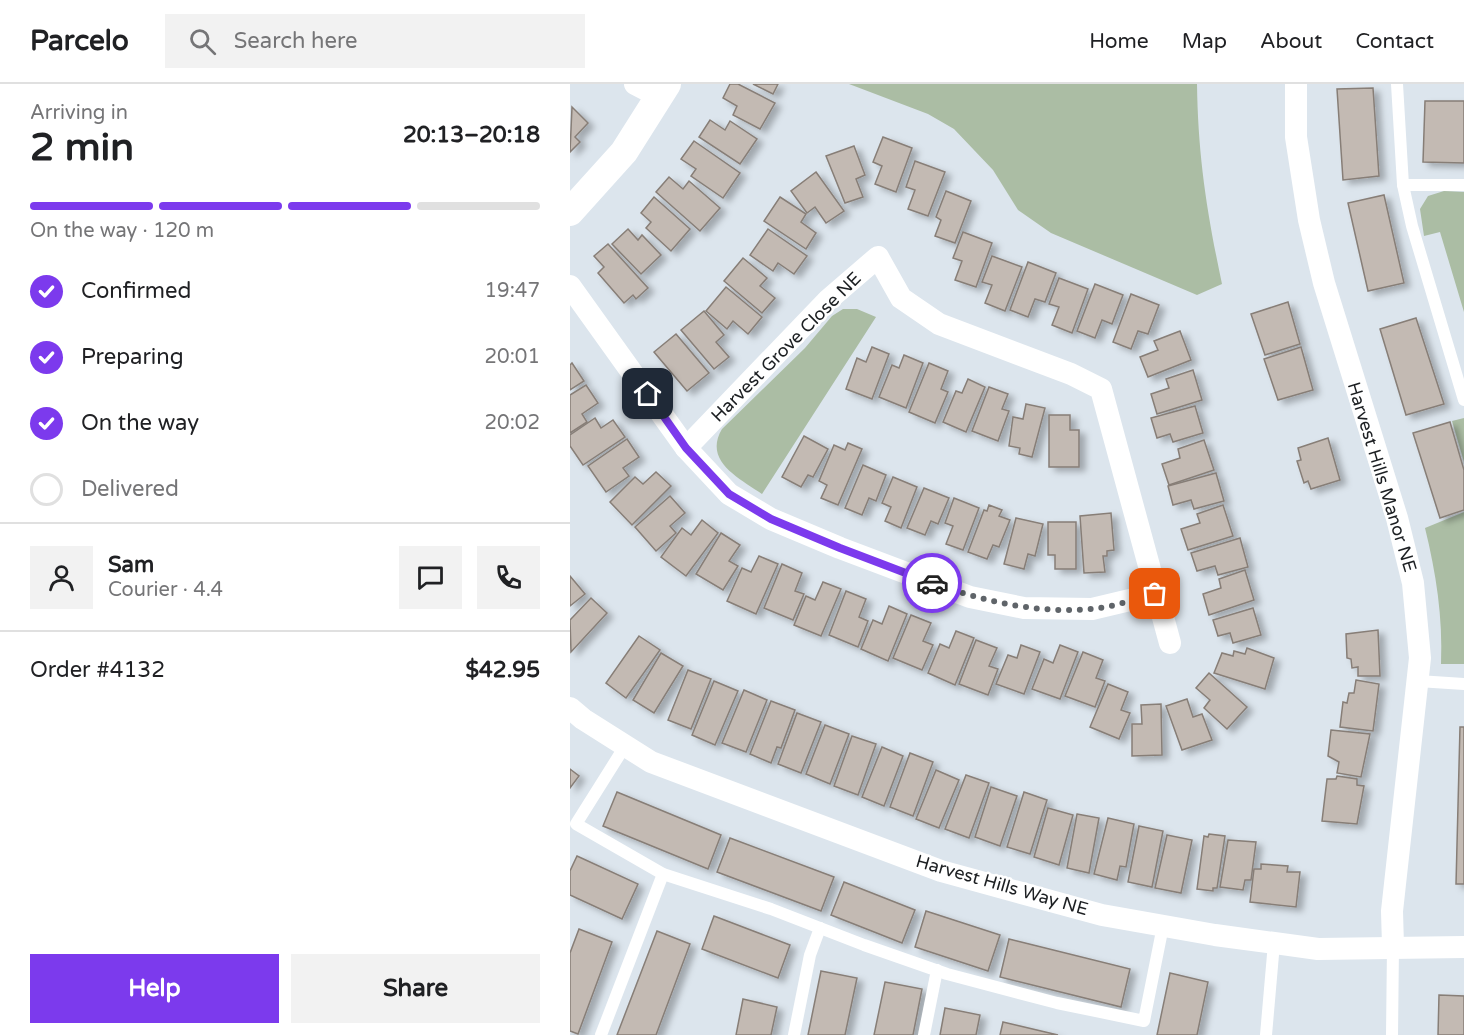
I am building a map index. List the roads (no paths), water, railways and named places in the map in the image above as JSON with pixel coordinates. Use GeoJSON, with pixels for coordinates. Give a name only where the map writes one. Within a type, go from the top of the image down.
{"type":"FeatureCollection","features":[{"type":"Feature","properties":{"kind":"street"},"geometry":{"type":"LineString","coordinates":[[570,212],[624,152],[664,91],[635,84]]}},
{"type":"Feature","properties":{"kind":"street","name":"Harvest Hills Manor NE"},"geometry":{"type":"LineString","coordinates":[[1296,84],[1296,137],[1309,220],[1321,272],[1394,507],[1413,583],[1420,658],[1392,911],[1393,946]]}},
{"type":"Feature","properties":{"kind":"street","name":"Harvest Grove Close NE"},"geometry":{"type":"LineString","coordinates":[[686,448],[828,300],[878,257],[901,298],[939,324],[1071,374],[1101,389],[1170,643]]}},
{"type":"Feature","properties":{"kind":"street"},"geometry":{"type":"LineString","coordinates":[[570,286],[686,448],[729,494],[771,519],[840,548],[970,597],[1024,608],[1092,609],[1155,594]]}},
{"type":"Feature","properties":{"kind":"street","name":"Harvest Hills Way NE"},"geometry":{"type":"LineString","coordinates":[[570,708],[583,719],[651,762],[941,871],[1102,915],[1318,949],[1393,946],[1464,947]]}},
{"type":"Feature","properties":{"kind":"lane"},"geometry":{"type":"LineString","coordinates":[[1397,84],[1403,185],[1412,226],[1464,400]]}},
{"type":"Feature","properties":{"kind":"lane"},"geometry":{"type":"LineString","coordinates":[[1403,185],[1464,185]]}},
{"type":"Feature","properties":{"kind":"lane"},"geometry":{"type":"LineString","coordinates":[[1418,681],[1464,684]]}},
{"type":"Feature","properties":{"kind":"lane"},"geometry":{"type":"LineString","coordinates":[[625,746],[573,827],[663,874],[937,970],[1058,1003],[1144,1021]]}},
{"type":"Feature","properties":{"kind":"lane"},"geometry":{"type":"LineString","coordinates":[[601,1035],[663,874]]}},
{"type":"Feature","properties":{"kind":"lane"},"geometry":{"type":"LineString","coordinates":[[1142,1035],[1163,926]]}},
{"type":"Feature","properties":{"kind":"lane"},"geometry":{"type":"LineString","coordinates":[[794,1035],[810,956],[820,928]]}},
{"type":"Feature","properties":{"kind":"lane"},"geometry":{"type":"LineString","coordinates":[[1266,1035],[1274,943]]}},
{"type":"Feature","properties":{"kind":"lane"},"geometry":{"type":"LineString","coordinates":[[1392,1035],[1393,946]]}},
{"type":"Feature","properties":{"kind":"lane"},"geometry":{"type":"LineString","coordinates":[[924,1035],[937,970]]}}]}
